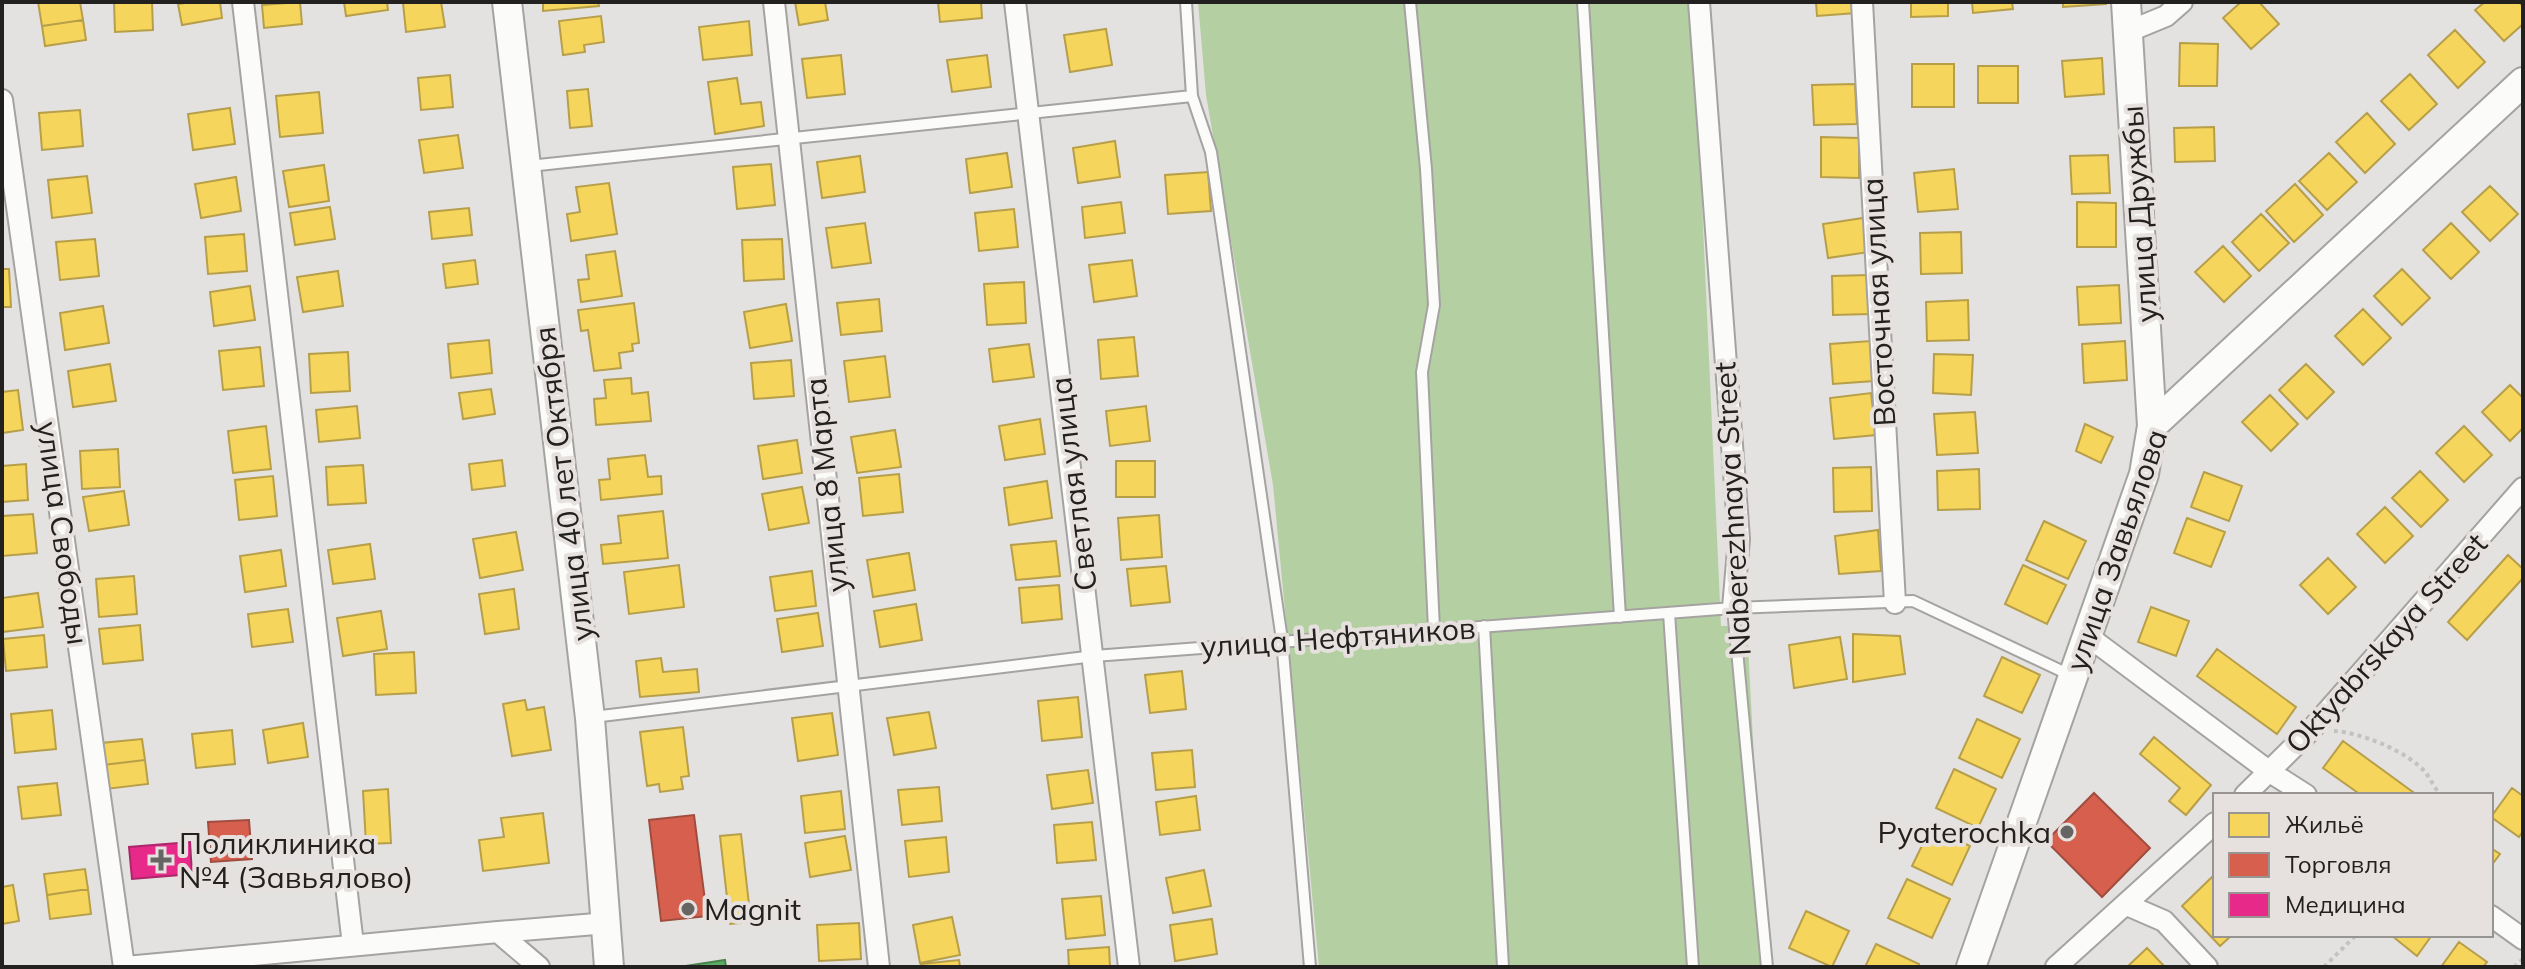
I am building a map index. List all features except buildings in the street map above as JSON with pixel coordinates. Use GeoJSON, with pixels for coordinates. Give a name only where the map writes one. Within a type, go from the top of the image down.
{"type":"FeatureCollection","features":[{"type":"Feature","properties":{"kind":"street"},"geometry":{"type":"LineString","coordinates":[[243,2],[353,945]]}},
{"type":"Feature","properties":{"kind":"street","name":"улица 40 лет Октября"},"geometry":{"type":"LineString","coordinates":[[507,2],[590,718],[609,967]]}},
{"type":"Feature","properties":{"kind":"street","name":"улица 8 Марта"},"geometry":{"type":"LineString","coordinates":[[774,2],[879,967]]}},
{"type":"Feature","properties":{"kind":"street","name":"Светлая улица"},"geometry":{"type":"LineString","coordinates":[[1015,2],[1129,967]]}},
{"type":"Feature","properties":{"kind":"street","name":"Naberezhnaya Street"},"geometry":{"type":"LineString","coordinates":[[1699,2],[1739,539],[1733,608]]}},
{"type":"Feature","properties":{"kind":"street","name":"Восточная улица"},"geometry":{"type":"LineString","coordinates":[[1862,2],[1895,603]]}},
{"type":"Feature","properties":{"kind":"street","name":"улица Дружбы"},"geometry":{"type":"LineString","coordinates":[[2126,2],[2152,426]]}},
{"type":"Feature","properties":{"kind":"street"},"geometry":{"type":"LineString","coordinates":[[2127,32],[2166,16],[2182,2]]}},
{"type":"Feature","properties":{"kind":"street","name":"улица Завьялова"},"geometry":{"type":"LineString","coordinates":[[1971,967],[2144,474],[2152,426],[2523,82]]}},
{"type":"Feature","properties":{"kind":"street","name":"улица Свободы"},"geometry":{"type":"LineString","coordinates":[[2,100],[12,242],[125,967]]}},
{"type":"Feature","properties":{"kind":"street","name":"Oktyabrskaya Street"},"geometry":{"type":"LineString","coordinates":[[2247,793],[2311,730],[2523,488]]}},
{"type":"Feature","properties":{"kind":"street"},"geometry":{"type":"LineString","coordinates":[[2089,637],[2270,772],[2303,793]]}},
{"type":"Feature","properties":{"kind":"street"},"geometry":{"type":"LineString","coordinates":[[2056,967],[2213,825]]}},
{"type":"Feature","properties":{"kind":"street"},"geometry":{"type":"LineString","coordinates":[[2127,905],[2164,921],[2207,967]]}},
{"type":"Feature","properties":{"kind":"street"},"geometry":{"type":"LineString","coordinates":[[2493,917],[2523,939]]}},
{"type":"Feature","properties":{"kind":"street"},"geometry":{"type":"LineString","coordinates":[[125,967],[608,923]]}},
{"type":"Feature","properties":{"kind":"street"},"geometry":{"type":"LineString","coordinates":[[498,932],[539,967]]}},
{"type":"Feature","properties":{"kind":"lane"},"geometry":{"type":"LineString","coordinates":[[1186,2],[1192,96],[1211,152],[1282,640],[1310,967]]}},
{"type":"Feature","properties":{"kind":"lane"},"geometry":{"type":"LineString","coordinates":[[1410,2],[1426,169],[1434,305],[1422,372],[1434,629]]}},
{"type":"Feature","properties":{"kind":"lane"},"geometry":{"type":"LineString","coordinates":[[1583,2],[1620,617]]}},
{"type":"Feature","properties":{"kind":"lane"},"geometry":{"type":"LineString","coordinates":[[527,166],[1192,96]]}},
{"type":"Feature","properties":{"kind":"lane","name":"улица Нефтяников"},"geometry":{"type":"LineString","coordinates":[[590,718],[1094,656],[1733,608],[1913,601],[2072,676]]}},
{"type":"Feature","properties":{"kind":"lane","name":"Naberezhnaya Street"},"geometry":{"type":"LineString","coordinates":[[1733,608],[1767,967]]}},
{"type":"Feature","properties":{"kind":"lane"},"geometry":{"type":"LineString","coordinates":[[1669,613],[1693,967]]}},
{"type":"Feature","properties":{"kind":"lane"},"geometry":{"type":"LineString","coordinates":[[1484,626],[1503,967]]}},
{"type":"Feature","properties":{"kind":"path"},"geometry":{"type":"LineString","coordinates":[[2311,730],[2350,731],[2392,749],[2424,771],[2439,793]]}},
{"type":"Feature","properties":{"kind":"path"},"geometry":{"type":"LineString","coordinates":[[2324,967],[2354,937]]}},
{"type":"Feature","properties":{"kind":"path"},"geometry":{"type":"LineString","coordinates":[[2514,967],[2523,959]]}},
{"type":"Feature","properties":{"kind":"green space"},"geometry":{"type":"Polygon","coordinates":[[[1198,2],[1693,2],[1721,626],[1747,626],[1765,967],[1319,967],[1273,485],[1206,95],[1198,2]]]}},
{"type":"Feature","properties":{"kind":"place","name":"Pyaterochka"},"geometry":{"type":"Point","coordinates":[2067,832]}},
{"type":"Feature","properties":{"kind":"place","name":"Поликлиника №4 (Завьялово)"},"geometry":{"type":"Point","coordinates":[161,860]}},
{"type":"Feature","properties":{"kind":"place","name":"Magnit"},"geometry":{"type":"Point","coordinates":[688,909]}}]}
